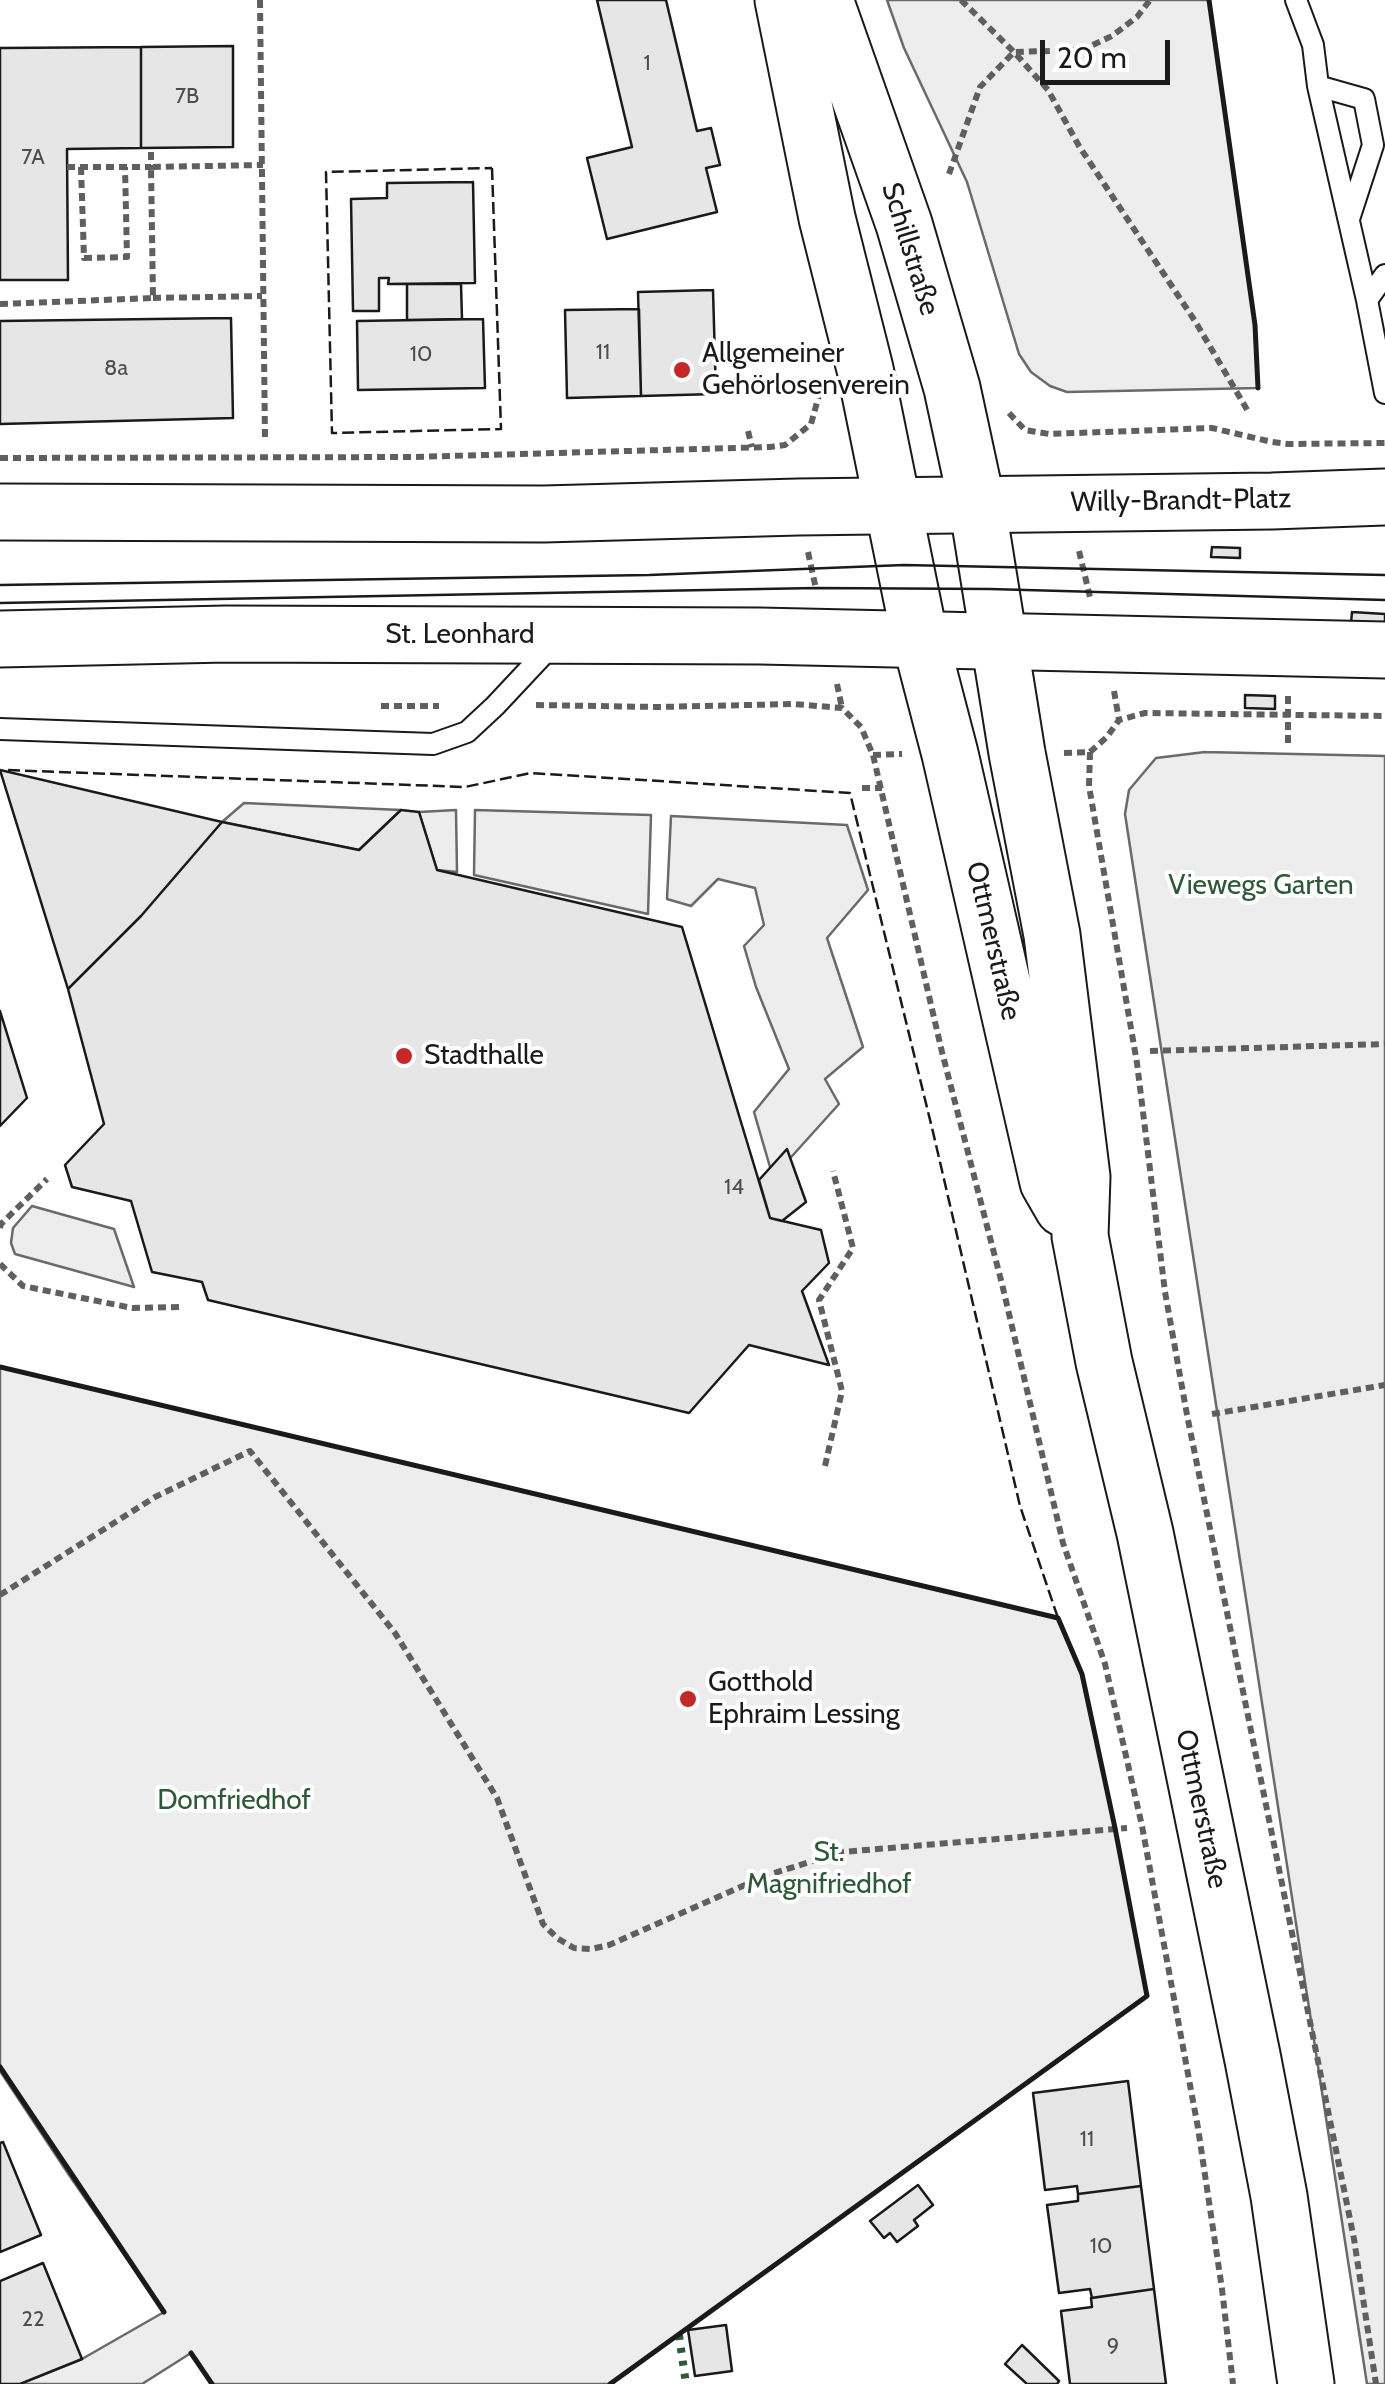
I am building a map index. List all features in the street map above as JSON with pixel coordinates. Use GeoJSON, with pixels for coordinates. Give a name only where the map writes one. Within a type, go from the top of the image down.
{"type":"FeatureCollection","features":[{"type":"Feature","properties":{"kind":"main road"},"geometry":{"type":"LineString","coordinates":[[0,512],[544,514],[892,506],[865,369],[826,218],[783,0]]}},
{"type":"Feature","properties":{"kind":"main road","name":"Schillstraße"},"geometry":{"type":"LineString","coordinates":[[825,0],[904,224],[952,388],[998,642]]}},
{"type":"Feature","properties":{"kind":"main road","name":"Willy-Brandt-Platz"},"geometry":{"type":"LineString","coordinates":[[892,506],[1385,496]]}},
{"type":"Feature","properties":{"kind":"main road","name":"Ottmerstraße"},"geometry":{"type":"LineString","coordinates":[[892,506],[1048,1182],[1080,1236]]}},
{"type":"Feature","properties":{"kind":"main road","name":"St. Leonhard"},"geometry":{"type":"LineString","coordinates":[[0,638],[561,635],[998,642]]}},
{"type":"Feature","properties":{"kind":"main road"},"geometry":{"type":"LineString","coordinates":[[998,642],[1385,650]]}},
{"type":"Feature","properties":{"kind":"main road","name":"Ottmerstraße"},"geometry":{"type":"LineString","coordinates":[[998,642],[1052,935],[1082,1177],[1080,1236],[1253,2060],[1279,2196],[1306,2384]]}},
{"type":"Feature","properties":{"kind":"lane"},"geometry":{"type":"LineString","coordinates":[[1296,0],[1313,46],[1318,86],[1385,394]]}},
{"type":"Feature","properties":{"kind":"lane"},"geometry":{"type":"LineString","coordinates":[[1318,86],[1364,99],[1374,144],[1349,220]]}},
{"type":"Feature","properties":{"kind":"lane"},"geometry":{"type":"LineString","coordinates":[[1367,300],[1385,275]]}},
{"type":"Feature","properties":{"kind":"lane"},"geometry":{"type":"LineString","coordinates":[[0,729],[432,744],[467,732],[561,635]]}},
{"type":"Feature","properties":{"kind":"path"},"geometry":{"type":"LineString","coordinates":[[260,0],[265,439]]}},
{"type":"Feature","properties":{"kind":"path"},"geometry":{"type":"LineString","coordinates":[[961,0],[1048,90],[1079,146],[1195,321],[1249,413]]}},
{"type":"Feature","properties":{"kind":"path"},"geometry":{"type":"LineString","coordinates":[[949,174],[980,88],[1014,52],[1082,50],[1112,36],[1137,17],[1150,0]]}},
{"type":"Feature","properties":{"kind":"path"},"geometry":{"type":"LineString","coordinates":[[151,148],[154,298]]}},
{"type":"Feature","properties":{"kind":"path"},"geometry":{"type":"LineString","coordinates":[[67,166],[262,165]]}},
{"type":"Feature","properties":{"kind":"path"},"geometry":{"type":"LineString","coordinates":[[81,166],[84,258],[127,257],[126,167]]}},
{"type":"Feature","properties":{"kind":"path"},"geometry":{"type":"LineString","coordinates":[[0,304],[262,296]]}},
{"type":"Feature","properties":{"kind":"path"},"geometry":{"type":"LineString","coordinates":[[1006,409],[1025,430],[1049,434],[1212,428],[1288,444],[1385,443]]}},
{"type":"Feature","properties":{"kind":"path"},"geometry":{"type":"LineString","coordinates":[[0,458],[414,458],[752,448],[748,431]]}},
{"type":"Feature","properties":{"kind":"path"},"geometry":{"type":"LineString","coordinates":[[1049,434],[1119,720]]}},
{"type":"Feature","properties":{"kind":"path"},"geometry":{"type":"LineString","coordinates":[[785,445],[842,708],[861,726],[873,755],[1063,1544],[1105,1664],[1142,1826],[1198,2128],[1233,2384]]}},
{"type":"Feature","properties":{"kind":"path"},"geometry":{"type":"LineString","coordinates":[[1288,692],[1288,743]]}},
{"type":"Feature","properties":{"kind":"path"},"geometry":{"type":"LineString","coordinates":[[374,706],[794,704],[842,708]]}},
{"type":"Feature","properties":{"kind":"path"},"geometry":{"type":"LineString","coordinates":[[1145,714],[1151,704]]}},
{"type":"Feature","properties":{"kind":"path"},"geometry":{"type":"LineString","coordinates":[[1376,2384],[1354,2238],[1165,1292],[1137,1063],[1088,786],[1090,752],[1119,720],[1145,714],[1385,716]]}},
{"type":"Feature","properties":{"kind":"path"},"geometry":{"type":"LineString","coordinates":[[862,788],[882,788]]}},
{"type":"Feature","properties":{"kind":"path"},"geometry":{"type":"LineString","coordinates":[[1150,1051],[1385,1044]]}},
{"type":"Feature","properties":{"kind":"path"},"geometry":{"type":"LineString","coordinates":[[825,1466],[842,1391],[820,1300],[853,1248],[832,1171]]}},
{"type":"Feature","properties":{"kind":"path"},"geometry":{"type":"LineString","coordinates":[[0,1228],[47,1179]]}},
{"type":"Feature","properties":{"kind":"path"},"geometry":{"type":"LineString","coordinates":[[0,1264],[23,1286],[132,1308],[182,1307]]}},
{"type":"Feature","properties":{"kind":"path"},"geometry":{"type":"LineString","coordinates":[[1212,1414],[1385,1385]]}},
{"type":"Feature","properties":{"kind":"path"},"geometry":{"type":"LineString","coordinates":[[0,1595],[155,1497],[250,1451],[395,1633],[497,1798],[543,1924],[574,1948],[609,1946],[768,1875],[842,1852],[1127,1828]]}},
{"type":"Feature","properties":{"kind":"green space"},"geometry":{"type":"Polygon","coordinates":[[[887,0],[1209,0],[1255,325],[1258,388],[1067,392],[1050,386],[1031,372],[1019,354],[967,182],[904,48],[887,0]]]}},
{"type":"Feature","properties":{"kind":"green space","name":"Viewegs Garten"},"geometry":{"type":"Polygon","coordinates":[[[1205,752],[1385,756],[1385,2384],[1367,2384],[1125,814],[1129,790],[1156,758],[1205,752]]]}},
{"type":"Feature","properties":{"kind":"green space"},"geometry":{"type":"Polygon","coordinates":[[[244,803],[401,810],[359,850],[222,822],[244,803]]]}},
{"type":"Feature","properties":{"kind":"green space"},"geometry":{"type":"Polygon","coordinates":[[[456,810],[457,872],[437,870],[419,812],[456,810]]]}},
{"type":"Feature","properties":{"kind":"green space"},"geometry":{"type":"Polygon","coordinates":[[[475,810],[651,815],[648,914],[474,875],[475,810]]]}},
{"type":"Feature","properties":{"kind":"green space"},"geometry":{"type":"Polygon","coordinates":[[[671,816],[847,825],[868,890],[827,938],[863,1047],[825,1079],[839,1104],[775,1175],[754,1112],[789,1069],[744,946],[764,925],[755,888],[718,879],[691,906],[667,899],[671,816]]]}},
{"type":"Feature","properties":{"kind":"green space"},"geometry":{"type":"Polygon","coordinates":[[[32,1206],[114,1229],[134,1287],[15,1254],[11,1243],[13,1228],[32,1206]]]}},
{"type":"Feature","properties":{"kind":"green space","name":"St. Magnifriedhof"},"geometry":{"type":"Polygon","coordinates":[[[0,1367],[1058,1618],[1081,1674],[1147,1995],[610,2384],[212,2384],[191,2353],[142,2384],[20,2384],[82,2359],[164,2312],[0,2071],[0,1367]]]}},
{"type":"Feature","properties":{"kind":"building"},"geometry":{"type":"Polygon","coordinates":[[[597,0],[666,0],[697,131],[711,128],[720,165],[706,168],[717,212],[607,239],[587,158],[632,147],[597,0]]]}},
{"type":"Feature","properties":{"kind":"building"},"geometry":{"type":"Polygon","coordinates":[[[233,46],[233,147],[141,148],[141,47],[233,46]]]}},
{"type":"Feature","properties":{"kind":"building"},"geometry":{"type":"Polygon","coordinates":[[[141,47],[141,148],[67,149],[68,280],[0,280],[0,48],[141,47]]]}},
{"type":"Feature","properties":{"kind":"building"},"geometry":{"type":"Polygon","coordinates":[[[473,182],[475,283],[388,284],[389,278],[379,278],[379,311],[353,311],[351,199],[387,198],[387,183],[473,182]]]}},
{"type":"Feature","properties":{"kind":"building"},"geometry":{"type":"Polygon","coordinates":[[[407,284],[461,284],[462,319],[407,320],[407,284]]]}},
{"type":"Feature","properties":{"kind":"building"},"geometry":{"type":"Polygon","coordinates":[[[713,290],[716,394],[641,396],[638,292],[713,290]]]}},
{"type":"Feature","properties":{"kind":"building"},"geometry":{"type":"Polygon","coordinates":[[[639,309],[641,396],[567,398],[565,310],[639,309]]]}},
{"type":"Feature","properties":{"kind":"building"},"geometry":{"type":"Polygon","coordinates":[[[231,318],[233,418],[0,424],[0,321],[231,318]]]}},
{"type":"Feature","properties":{"kind":"building"},"geometry":{"type":"Polygon","coordinates":[[[483,319],[485,388],[358,390],[357,321],[483,319]]]}},
{"type":"Feature","properties":{"kind":"building"},"geometry":{"type":"Polygon","coordinates":[[[1212,547],[1240,548],[1240,558],[1211,557],[1212,547]]]}},
{"type":"Feature","properties":{"kind":"building"},"geometry":{"type":"Polygon","coordinates":[[[1352,612],[1385,614],[1385,625],[1351,623],[1352,612]]]}},
{"type":"Feature","properties":{"kind":"building"},"geometry":{"type":"Polygon","coordinates":[[[1245,695],[1275,696],[1275,709],[1245,708],[1245,695]]]}},
{"type":"Feature","properties":{"kind":"building"},"geometry":{"type":"Polygon","coordinates":[[[0,770],[222,822],[141,916],[68,989],[0,770]]]}},
{"type":"Feature","properties":{"kind":"building","name":"Stadthalle"},"geometry":{"type":"Polygon","coordinates":[[[401,810],[419,812],[437,870],[682,927],[770,1218],[821,1230],[829,1263],[802,1291],[829,1365],[749,1345],[689,1413],[208,1300],[202,1282],[152,1272],[131,1201],[72,1187],[65,1165],[104,1124],[68,989],[141,916],[222,822],[359,850],[401,810]]]}},
{"type":"Feature","properties":{"kind":"building"},"geometry":{"type":"Polygon","coordinates":[[[0,1011],[27,1098],[0,1126],[0,1011]]]}},
{"type":"Feature","properties":{"kind":"building"},"geometry":{"type":"Polygon","coordinates":[[[787,1149],[806,1202],[782,1221],[770,1218],[759,1180],[787,1149]]]}},
{"type":"Feature","properties":{"kind":"building"},"geometry":{"type":"Polygon","coordinates":[[[1128,2081],[1141,2186],[1078,2194],[1077,2186],[1045,2190],[1033,2093],[1128,2081]]]}},
{"type":"Feature","properties":{"kind":"building"},"geometry":{"type":"Polygon","coordinates":[[[3,2142],[41,2235],[0,2252],[0,2143],[3,2142]]]}},
{"type":"Feature","properties":{"kind":"building"},"geometry":{"type":"Polygon","coordinates":[[[918,2185],[933,2205],[914,2220],[918,2226],[897,2242],[890,2233],[884,2238],[870,2221],[918,2185]]]}},
{"type":"Feature","properties":{"kind":"building"},"geometry":{"type":"Polygon","coordinates":[[[1141,2186],[1154,2289],[1092,2298],[1090,2289],[1059,2293],[1047,2205],[1078,2201],[1078,2194],[1141,2186]]]}},
{"type":"Feature","properties":{"kind":"building"},"geometry":{"type":"Polygon","coordinates":[[[43,2263],[82,2359],[20,2384],[0,2384],[0,2281],[43,2263]]]}},
{"type":"Feature","properties":{"kind":"building"},"geometry":{"type":"Polygon","coordinates":[[[1154,2289],[1166,2384],[1070,2384],[1061,2311],[1092,2307],[1091,2298],[1154,2289]]]}},
{"type":"Feature","properties":{"kind":"building"},"geometry":{"type":"Polygon","coordinates":[[[726,2325],[732,2371],[695,2376],[688,2330],[726,2325]]]}},
{"type":"Feature","properties":{"kind":"building"},"geometry":{"type":"Polygon","coordinates":[[[1022,2345],[1059,2381],[1057,2384],[1027,2384],[1005,2364],[1022,2345]]]}},
{"type":"Feature","properties":{"kind":"tram line"},"geometry":{"type":"LineString","coordinates":[[0,585],[649,575],[904,565],[1385,575]]}},
{"type":"Feature","properties":{"kind":"tram line"},"geometry":{"type":"LineString","coordinates":[[0,603],[816,588],[1385,600]]}},
{"type":"Feature","properties":{"kind":"hedge"},"geometry":{"type":"LineString","coordinates":[[679,2335],[686,2384]]}},
{"type":"Feature","properties":{"kind":"fence"},"geometry":{"type":"LineString","coordinates":[[492,168],[501,429],[332,433],[326,172],[492,168]]}},
{"type":"Feature","properties":{"kind":"fence"},"geometry":{"type":"LineString","coordinates":[[0,1367],[1058,1618],[1020,1506],[850,793],[531,773],[465,787],[6,770]]}},
{"type":"Feature","properties":{"kind":"wall"},"geometry":{"type":"LineString","coordinates":[[1209,0],[1255,325],[1258,388]]}},
{"type":"Feature","properties":{"kind":"wall"},"geometry":{"type":"LineString","coordinates":[[0,1367],[1058,1618],[1082,1674],[1147,1996],[610,2384]]}},
{"type":"Feature","properties":{"kind":"wall"},"geometry":{"type":"LineString","coordinates":[[0,2067],[164,2312]]}},
{"type":"Feature","properties":{"kind":"wall"},"geometry":{"type":"LineString","coordinates":[[191,2353],[212,2384]]}},
{"type":"Feature","properties":{"kind":"place","name":"Allgemeiner Gehörlosenverein"},"geometry":{"type":"Point","coordinates":[682,370]}},
{"type":"Feature","properties":{"kind":"place","name":"Stadthalle"},"geometry":{"type":"Point","coordinates":[404,1056]}},
{"type":"Feature","properties":{"kind":"place","name":"Gotthold Ephraim Lessing"},"geometry":{"type":"Point","coordinates":[688,1699]}},
{"type":"Feature","properties":{"kind":"park label","name":"Domfriedhof"},"geometry":{"type":"Point","coordinates":[234,1801]}}]}
